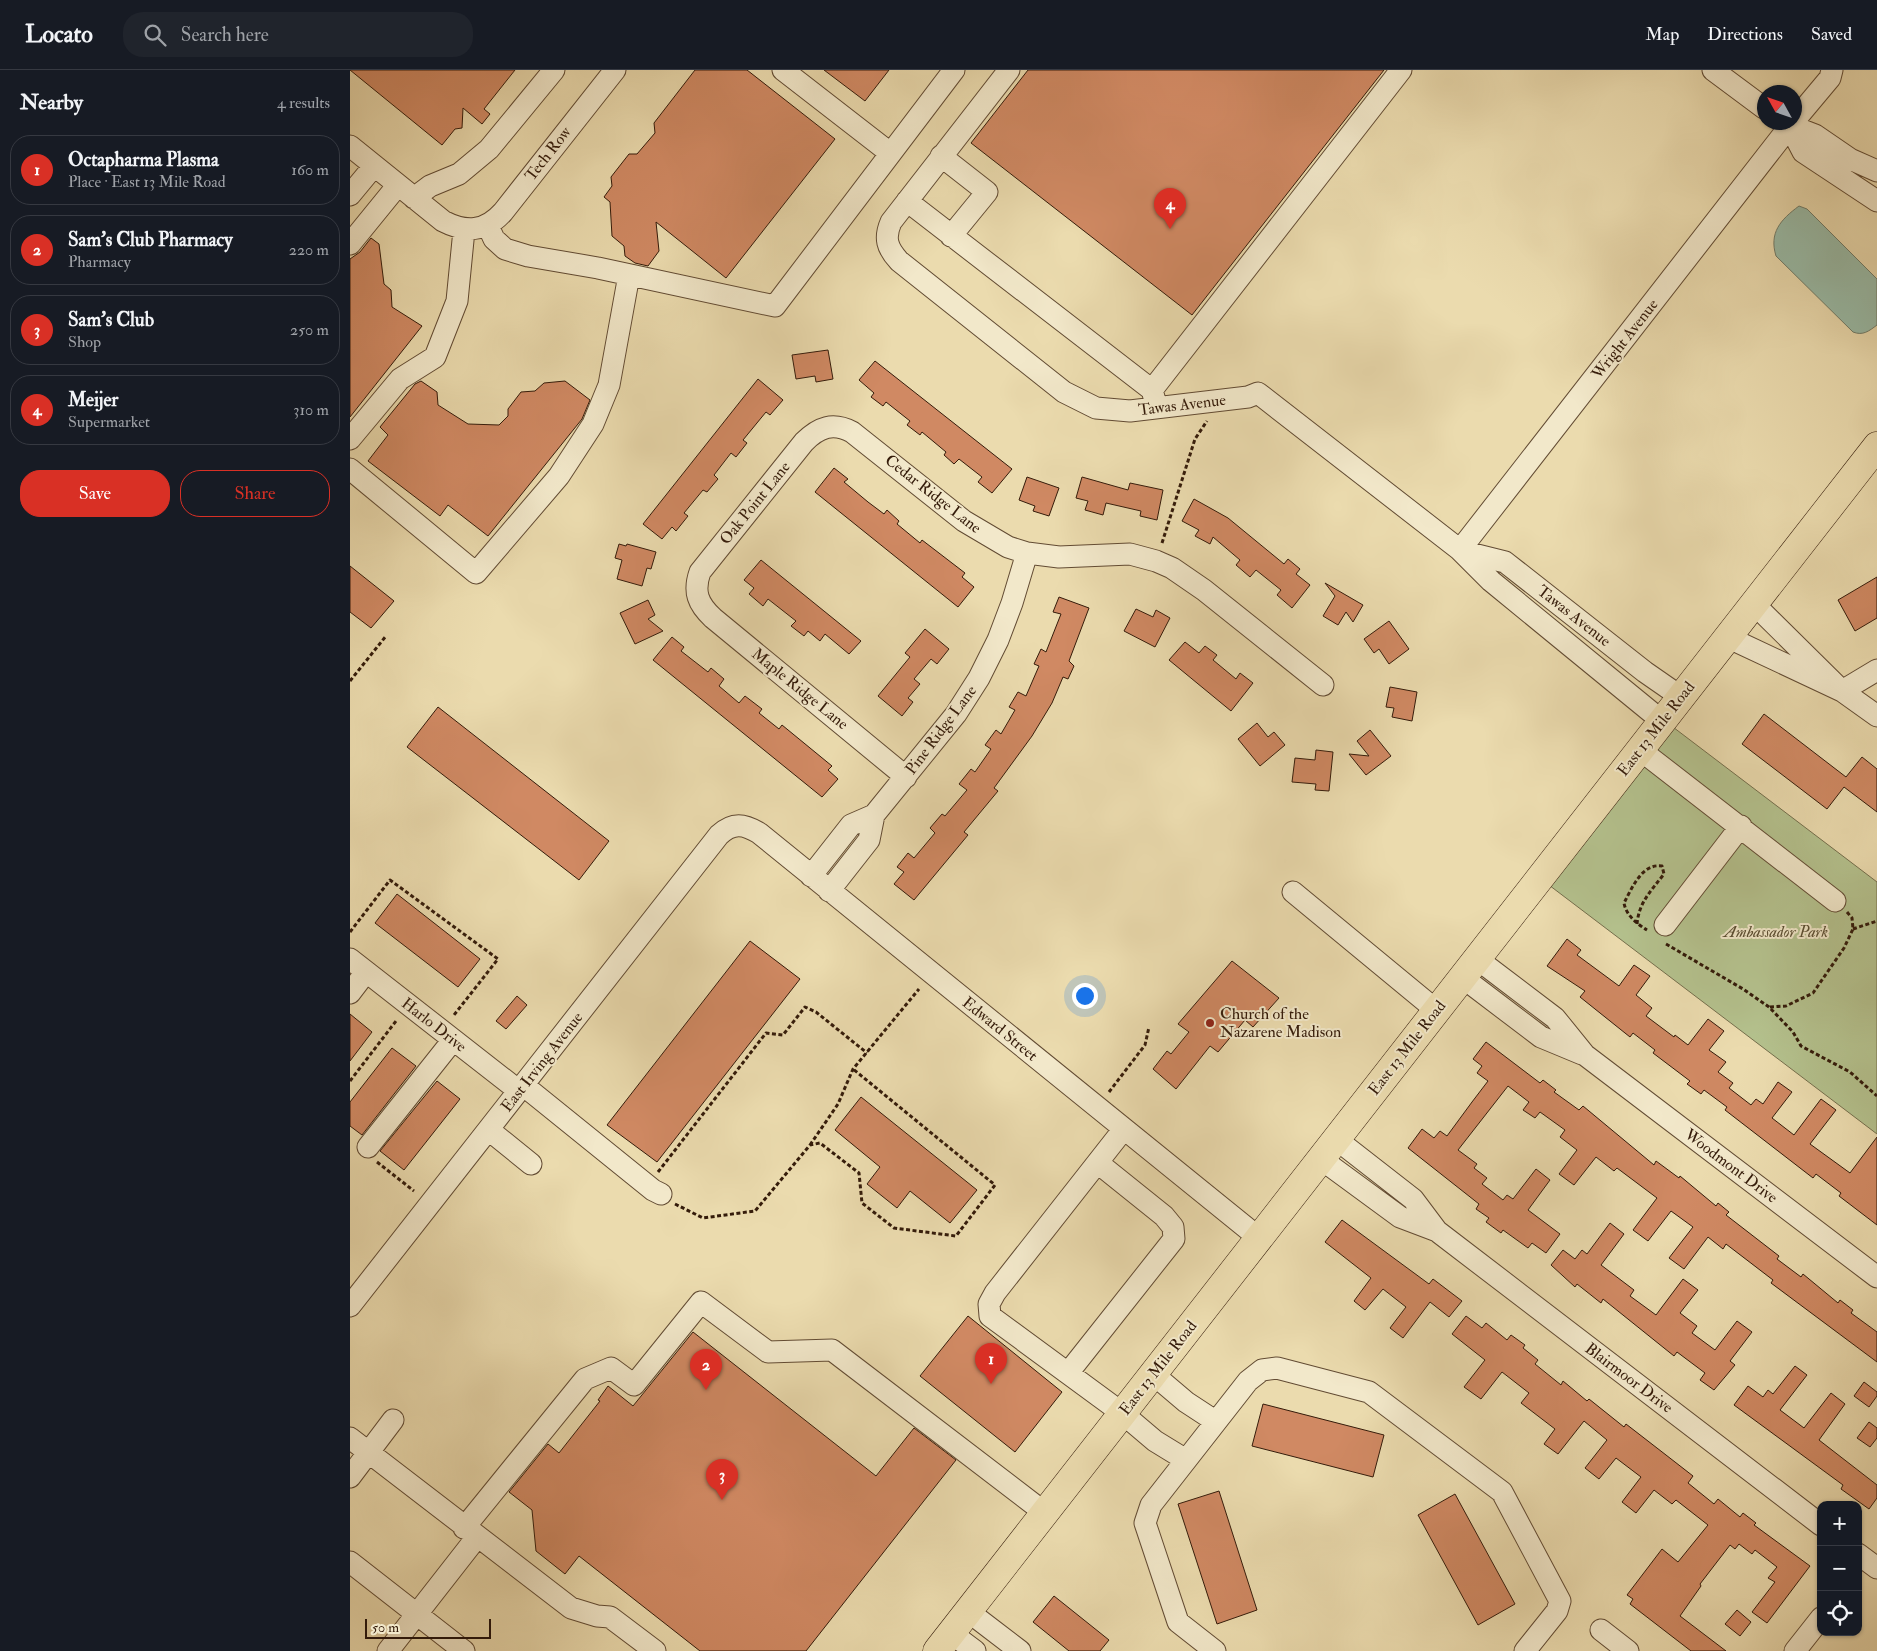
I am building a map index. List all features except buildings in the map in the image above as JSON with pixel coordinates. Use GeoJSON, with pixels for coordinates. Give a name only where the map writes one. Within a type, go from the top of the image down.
{"type":"FeatureCollection","features":[{"type":"Feature","properties":{"kind":"main road","name":"East 13 Mile Road"},"geometry":{"type":"LineString","coordinates":[[944,1642],[1877,446]]}},
{"type":"Feature","properties":{"kind":"street"},"geometry":{"type":"LineString","coordinates":[[350,244],[406,191],[430,186],[460,174],[489,149],[554,70]]}},
{"type":"Feature","properties":{"kind":"street","name":"Tech Row"},"geometry":{"type":"LineString","coordinates":[[476,228],[502,212],[614,70]]}},
{"type":"Feature","properties":{"kind":"street"},"geometry":{"type":"LineString","coordinates":[[783,70],[890,152]]}},
{"type":"Feature","properties":{"kind":"street"},"geometry":{"type":"LineString","coordinates":[[350,146],[443,221],[476,228],[494,239],[505,249],[528,256],[775,306],[954,70]]}},
{"type":"Feature","properties":{"kind":"street"},"geometry":{"type":"LineString","coordinates":[[1009,70],[907,201],[1155,399],[1400,70]]}},
{"type":"Feature","properties":{"kind":"street"},"geometry":{"type":"LineString","coordinates":[[1713,70],[1757,103]]}},
{"type":"Feature","properties":{"kind":"street","name":"Wright Avenue"},"geometry":{"type":"LineString","coordinates":[[1802,110],[1830,78],[1832,70]]}},
{"type":"Feature","properties":{"kind":"street"},"geometry":{"type":"LineString","coordinates":[[1802,129],[1815,135],[1850,159],[1877,171]]}},
{"type":"Feature","properties":{"kind":"street","name":"Wright Avenue"},"geometry":{"type":"LineString","coordinates":[[1460,550],[1785,130]]}},
{"type":"Feature","properties":{"kind":"street"},"geometry":{"type":"LineString","coordinates":[[1793,130],[1803,152],[1868,197],[1877,201]]}},
{"type":"Feature","properties":{"kind":"street"},"geometry":{"type":"LineString","coordinates":[[941,156],[987,192],[951,236]]}},
{"type":"Feature","properties":{"kind":"street"},"geometry":{"type":"LineString","coordinates":[[350,195],[374,166]]}},
{"type":"Feature","properties":{"kind":"street","name":"Tawas Avenue"},"geometry":{"type":"LineString","coordinates":[[907,201],[891,222],[887,232],[887,242],[891,252],[899,261],[1064,392],[1096,408],[1113,411],[1155,399],[1248,397],[1258,393],[1460,550],[1491,581],[1662,721]]}},
{"type":"Feature","properties":{"kind":"street"},"geometry":{"type":"LineString","coordinates":[[350,439],[400,379],[435,357],[456,301],[476,228]]}},
{"type":"Feature","properties":{"kind":"street"},"geometry":{"type":"LineString","coordinates":[[350,469],[476,573],[558,476],[593,424],[609,385],[629,275]]}},
{"type":"Feature","properties":{"kind":"street","name":"Cedar Ridge Lane"},"geometry":{"type":"LineString","coordinates":[[834,426],[843,427],[862,439],[978,531],[1026,553],[1058,557],[1130,554],[1156,561],[1204,590],[1323,685]]}},
{"type":"Feature","properties":{"kind":"street","name":"Oak Point Lane"},"geometry":{"type":"LineString","coordinates":[[697,597],[697,581],[700,572],[728,536],[804,442],[823,427],[834,426]]}},
{"type":"Feature","properties":{"kind":"street","name":"Tawas Avenue"},"geometry":{"type":"LineString","coordinates":[[1460,550],[1505,562],[1645,672],[1681,697]]}},
{"type":"Feature","properties":{"kind":"street","name":"Pine Ridge Lane"},"geometry":{"type":"LineString","coordinates":[[811,876],[851,825],[874,815],[956,714],[989,659],[1006,622],[1026,553]]}},
{"type":"Feature","properties":{"kind":"street","name":"Maple Ridge Lane"},"geometry":{"type":"LineString","coordinates":[[697,597],[713,618],[906,777]]}},
{"type":"Feature","properties":{"kind":"street"},"geometry":{"type":"LineString","coordinates":[[1753,603],[1842,691],[1877,716]]}},
{"type":"Feature","properties":{"kind":"street"},"geometry":{"type":"LineString","coordinates":[[1728,636],[1842,691]]}},
{"type":"Feature","properties":{"kind":"street"},"geometry":{"type":"LineString","coordinates":[[1842,691],[1877,670]]}},
{"type":"Feature","properties":{"kind":"street"},"geometry":{"type":"LineString","coordinates":[[1639,749],[1741,826],[1835,901]]}},
{"type":"Feature","properties":{"kind":"street","name":"Pine Ridge Lane"},"geometry":{"type":"LineString","coordinates":[[829,891],[869,840],[874,815]]}},
{"type":"Feature","properties":{"kind":"street","name":"Edward Street"},"geometry":{"type":"LineString","coordinates":[[739,825],[759,833],[1123,1130],[1259,1238]]}},
{"type":"Feature","properties":{"kind":"street","name":"East Irving Avenue"},"geometry":{"type":"LineString","coordinates":[[350,1306],[719,835],[730,827],[739,825]]}},
{"type":"Feature","properties":{"kind":"street"},"geometry":{"type":"LineString","coordinates":[[1658,932],[1741,826]]}},
{"type":"Feature","properties":{"kind":"street"},"geometry":{"type":"LineString","coordinates":[[1293,892],[1436,1010]]}},
{"type":"Feature","properties":{"kind":"street"},"geometry":{"type":"LineString","coordinates":[[350,993],[358,965]]}},
{"type":"Feature","properties":{"kind":"street","name":"Harlo Drive"},"geometry":{"type":"LineString","coordinates":[[358,965],[454,1040],[521,1088],[653,1190],[661,1194]]}},
{"type":"Feature","properties":{"kind":"street","name":"Woodmont Drive"},"geometry":{"type":"LineString","coordinates":[[1469,967],[1541,1037],[1585,1055],[1877,1278]]}},
{"type":"Feature","properties":{"kind":"street"},"geometry":{"type":"LineString","coordinates":[[369,1152],[454,1040]]}},
{"type":"Feature","properties":{"kind":"street"},"geometry":{"type":"LineString","coordinates":[[488,1130],[531,1164]]}},
{"type":"Feature","properties":{"kind":"street"},"geometry":{"type":"LineString","coordinates":[[1123,1130],[995,1293],[989,1304],[990,1316],[1122,1413],[1156,1441],[1186,1460]]}},
{"type":"Feature","properties":{"kind":"street","name":"Blairmoor Drive"},"geometry":{"type":"LineString","coordinates":[[1329,1149],[1400,1218],[1437,1231],[1817,1522]]}},
{"type":"Feature","properties":{"kind":"street"},"geometry":{"type":"LineString","coordinates":[[1068,1373],[1174,1239],[1173,1227],[1164,1216],[1098,1164]]}},
{"type":"Feature","properties":{"kind":"street"},"geometry":{"type":"LineString","coordinates":[[388,1651],[416,1614],[471,1532],[585,1378],[611,1368],[634,1385],[701,1302],[768,1352],[832,1350],[1045,1513]]}},
{"type":"Feature","properties":{"kind":"street"},"geometry":{"type":"LineString","coordinates":[[1215,1651],[1178,1622],[1146,1522],[1151,1505],[1215,1422],[1255,1374],[1271,1368],[1369,1392],[1502,1492],[1560,1601],[1557,1611],[1525,1651]]}},
{"type":"Feature","properties":{"kind":"street"},"geometry":{"type":"LineString","coordinates":[[1153,1374],[1186,1402],[1215,1422]]}},
{"type":"Feature","properties":{"kind":"street"},"geometry":{"type":"LineString","coordinates":[[350,1477],[393,1420]]}},
{"type":"Feature","properties":{"kind":"street"},"geometry":{"type":"LineString","coordinates":[[350,1438],[571,1608],[597,1616],[610,1617],[655,1651]]}},
{"type":"Feature","properties":{"kind":"street"},"geometry":{"type":"LineString","coordinates":[[350,1562],[464,1651]]}},
{"type":"Feature","properties":{"kind":"street"},"geometry":{"type":"LineString","coordinates":[[969,1612],[1020,1651]]}},
{"type":"Feature","properties":{"kind":"street"},"geometry":{"type":"LineString","coordinates":[[1795,1651],[1817,1623]]}},
{"type":"Feature","properties":{"kind":"street"},"geometry":{"type":"LineString","coordinates":[[1601,1630],[1628,1651]]}},
{"type":"Feature","properties":{"kind":"street"},"geometry":{"type":"LineString","coordinates":[[944,1642],[975,1651]]}},
{"type":"Feature","properties":{"kind":"path"},"geometry":{"type":"LineString","coordinates":[[1159,550],[1194,439],[1208,419]]}},
{"type":"Feature","properties":{"kind":"path"},"geometry":{"type":"LineString","coordinates":[[350,681],[386,636]]}},
{"type":"Feature","properties":{"kind":"path"},"geometry":{"type":"LineString","coordinates":[[1637,924],[1638,912],[1644,898],[1664,874],[1662,866],[1654,864],[1645,870],[1624,903],[1625,909],[1637,924],[1658,932],[1770,1007],[1793,1032],[1801,1046],[1850,1072],[1877,1096]]}},
{"type":"Feature","properties":{"kind":"path"},"geometry":{"type":"LineString","coordinates":[[350,932],[390,880],[498,959],[454,1014]]}},
{"type":"Feature","properties":{"kind":"path"},"geometry":{"type":"LineString","coordinates":[[1770,1007],[1786,1006],[1813,993],[1836,964],[1853,929],[1852,918],[1835,901]]}},
{"type":"Feature","properties":{"kind":"path"},"geometry":{"type":"LineString","coordinates":[[1853,929],[1877,920]]}},
{"type":"Feature","properties":{"kind":"path"},"geometry":{"type":"LineString","coordinates":[[661,1194],[684,1210],[703,1218],[754,1211],[810,1145],[838,1104],[853,1070],[919,989]]}},
{"type":"Feature","properties":{"kind":"path"},"geometry":{"type":"LineString","coordinates":[[656,1173],[766,1033],[783,1035],[805,1007],[816,1012],[867,1053]]}},
{"type":"Feature","properties":{"kind":"path"},"geometry":{"type":"LineString","coordinates":[[350,1080],[396,1022]]}},
{"type":"Feature","properties":{"kind":"path"},"geometry":{"type":"LineString","coordinates":[[1109,1092],[1145,1045],[1149,1027]]}},
{"type":"Feature","properties":{"kind":"path"},"geometry":{"type":"LineString","coordinates":[[810,1145],[820,1143],[859,1173],[862,1203],[894,1228],[956,1236],[995,1185],[853,1070]]}},
{"type":"Feature","properties":{"kind":"path"},"geometry":{"type":"LineString","coordinates":[[369,1152],[414,1191]]}},
{"type":"Feature","properties":{"kind":"green space","name":"Ambassador Park"},"geometry":{"type":"Polygon","coordinates":[[[1665,721],[1877,882],[1877,1134],[1541,879],[1665,721]]]}},
{"type":"Feature","properties":{"kind":"shaded area"},"geometry":{"type":"Polygon","coordinates":[[[1799,206],[1807,209],[1877,279],[1877,325],[1869,331],[1863,333],[1853,332],[1776,256],[1774,248],[1775,234],[1786,216],[1799,206]]]}},
{"type":"Feature","properties":{"kind":"place","name":"Meijer"},"geometry":{"type":"Point","coordinates":[1170,229]}},
{"type":"Feature","properties":{"kind":"place","name":"Church of the Nazarene Madison"},"geometry":{"type":"Point","coordinates":[1210,1023]}},
{"type":"Feature","properties":{"kind":"place","name":"Octapharma Plasma"},"geometry":{"type":"Point","coordinates":[991,1384]}},
{"type":"Feature","properties":{"kind":"place","name":"Sam's Club Pharmacy"},"geometry":{"type":"Point","coordinates":[706,1390]}},
{"type":"Feature","properties":{"kind":"place","name":"Sam's Club"},"geometry":{"type":"Point","coordinates":[722,1500]}}]}
